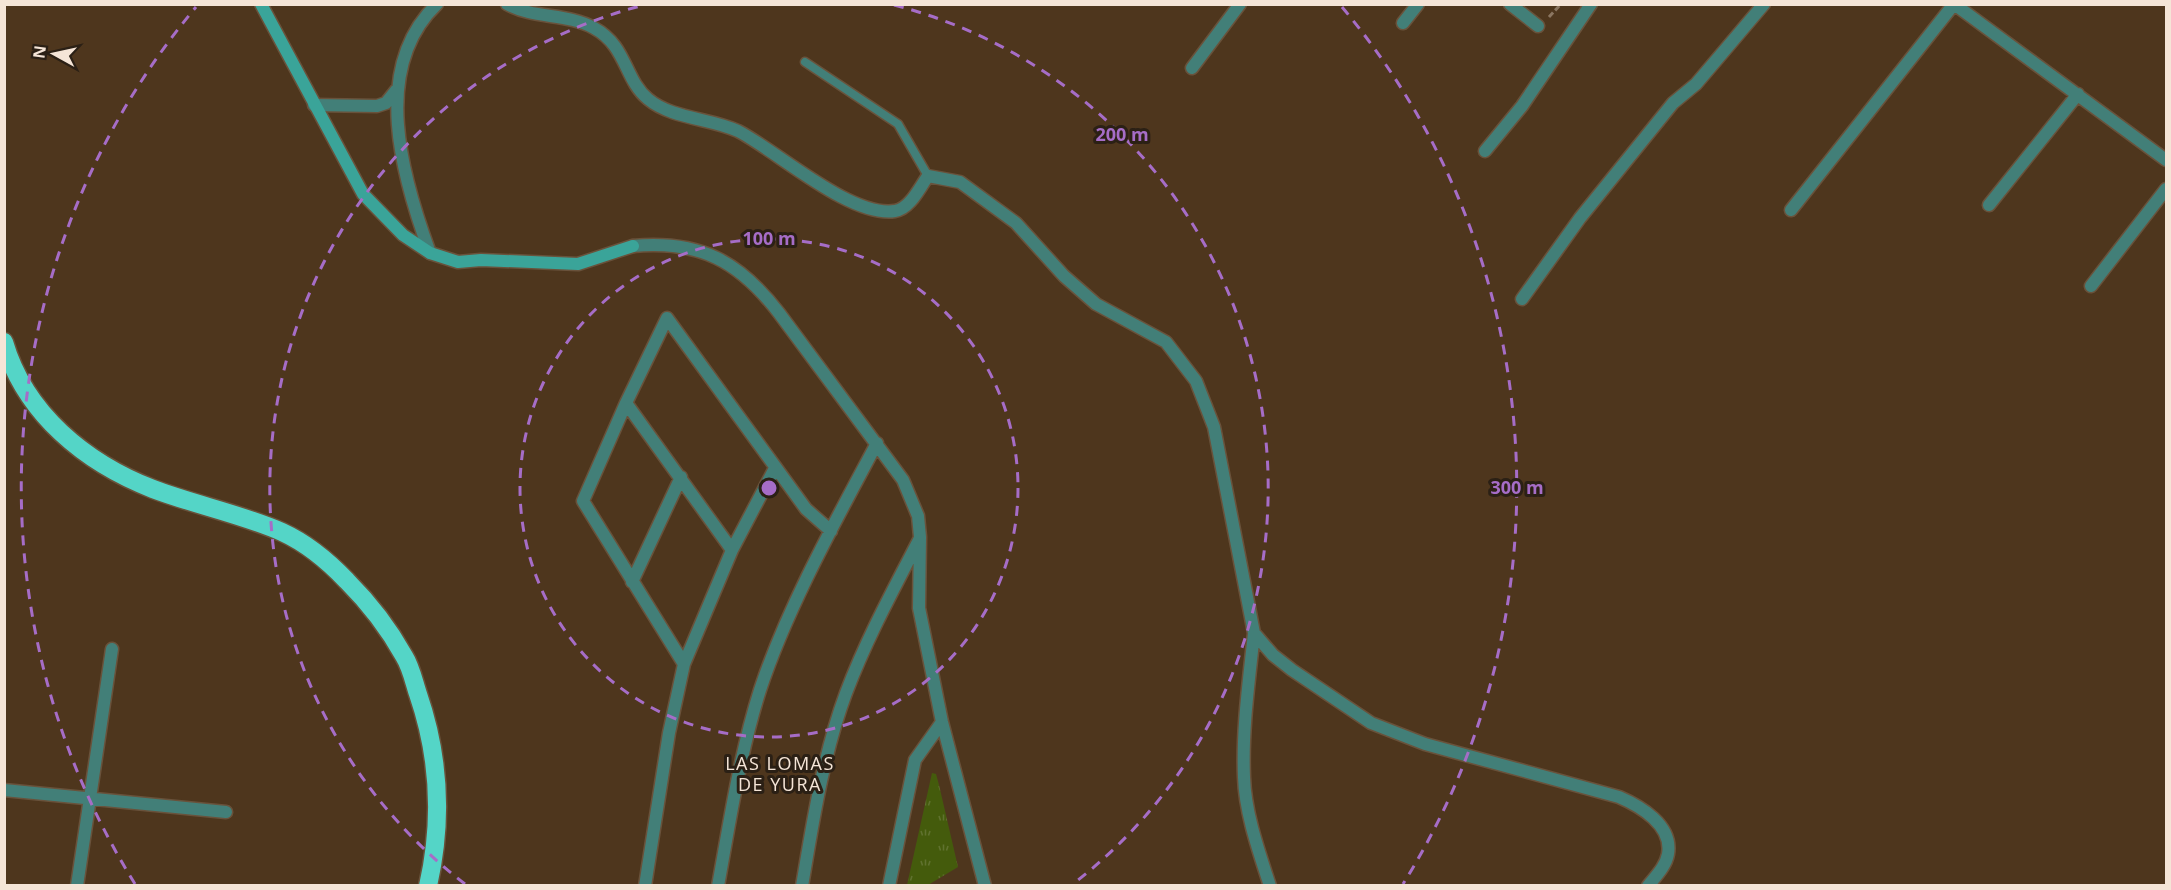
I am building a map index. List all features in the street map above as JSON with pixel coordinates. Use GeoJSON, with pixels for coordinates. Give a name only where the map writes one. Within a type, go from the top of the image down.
{"type":"FeatureCollection","features":[{"type":"Feature","properties":{"kind":"highway"},"geometry":{"type":"LineString","coordinates":[[4,342],[24,387],[46,420],[72,444],[105,467],[153,489],[283,532],[328,562],[368,603],[405,658],[429,728],[439,790],[436,850],[428,885]]}},
{"type":"Feature","properties":{"kind":"street"},"geometry":{"type":"LineString","coordinates":[[261,4],[363,194],[403,235],[429,253],[458,262],[482,260],[578,264],[633,246],[660,243],[685,246],[711,254],[745,274],[760,287],[903,480],[918,516],[919,608],[942,722],[985,885]]}},
{"type":"Feature","properties":{"kind":"street"},"geometry":{"type":"LineString","coordinates":[[429,253],[419,223],[401,148],[397,99],[404,51],[410,38],[437,4]]}},
{"type":"Feature","properties":{"kind":"street"},"geometry":{"type":"LineString","coordinates":[[507,4],[535,15],[578,21],[594,28],[617,45],[646,98],[660,108],[739,132],[792,168],[874,211],[897,211],[911,200],[928,176],[960,182],[1016,222],[1064,276],[1096,304],[1166,342],[1196,381],[1214,427],[1224,471],[1254,633],[1245,715],[1244,779],[1255,836],[1270,885]]}},
{"type":"Feature","properties":{"kind":"street"},"geometry":{"type":"LineString","coordinates":[[1192,68],[1240,4]]}},
{"type":"Feature","properties":{"kind":"street"},"geometry":{"type":"LineString","coordinates":[[1403,23],[1418,4]]}},
{"type":"Feature","properties":{"kind":"street"},"geometry":{"type":"LineString","coordinates":[[1510,4],[1538,26]]}},
{"type":"Feature","properties":{"kind":"street"},"geometry":{"type":"LineString","coordinates":[[1485,151],[1522,106],[1591,4]]}},
{"type":"Feature","properties":{"kind":"street"},"geometry":{"type":"LineString","coordinates":[[1522,299],[1580,218],[1673,103],[1696,84],[1764,4]]}},
{"type":"Feature","properties":{"kind":"street"},"geometry":{"type":"LineString","coordinates":[[1791,210],[1954,5],[2166,160]]}},
{"type":"Feature","properties":{"kind":"street"},"geometry":{"type":"LineString","coordinates":[[314,105],[377,106],[392,98],[398,87]]}},
{"type":"Feature","properties":{"kind":"street"},"geometry":{"type":"LineString","coordinates":[[1989,205],[2078,94]]}},
{"type":"Feature","properties":{"kind":"street"},"geometry":{"type":"LineString","coordinates":[[2091,286],[2166,189]]}},
{"type":"Feature","properties":{"kind":"street"},"geometry":{"type":"LineString","coordinates":[[684,664],[583,501],[626,403],[667,318],[806,509],[831,531]]}},
{"type":"Feature","properties":{"kind":"street"},"geometry":{"type":"LineString","coordinates":[[626,403],[732,550]]}},
{"type":"Feature","properties":{"kind":"street"},"geometry":{"type":"LineString","coordinates":[[718,885],[743,756],[760,692],[774,652],[831,531],[877,443]]}},
{"type":"Feature","properties":{"kind":"street"},"geometry":{"type":"LineString","coordinates":[[645,885],[669,733],[684,664],[732,550],[775,468]]}},
{"type":"Feature","properties":{"kind":"street"},"geometry":{"type":"LineString","coordinates":[[632,582],[681,477]]}},
{"type":"Feature","properties":{"kind":"street"},"geometry":{"type":"LineString","coordinates":[[802,885],[818,792],[846,693],[920,537]]}},
{"type":"Feature","properties":{"kind":"street"},"geometry":{"type":"LineString","coordinates":[[1254,633],[1273,655],[1292,670],[1371,723],[1425,744],[1619,797],[1640,806],[1655,819],[1666,838],[1669,852],[1663,867],[1648,885]]}},
{"type":"Feature","properties":{"kind":"street"},"geometry":{"type":"LineString","coordinates":[[77,885],[112,649]]}},
{"type":"Feature","properties":{"kind":"street"},"geometry":{"type":"LineString","coordinates":[[889,885],[915,760],[942,722]]}},
{"type":"Feature","properties":{"kind":"street"},"geometry":{"type":"LineString","coordinates":[[4,790],[226,812]]}},
{"type":"Feature","properties":{"kind":"lane"},"geometry":{"type":"LineString","coordinates":[[805,62],[898,124],[928,176]]}},
{"type":"Feature","properties":{"kind":"green space"},"geometry":{"type":"Polygon","coordinates":[[[932,773],[936,774],[958,867],[928,885],[907,885],[932,773]]]}},
{"type":"Feature","properties":{"kind":"district","name":"LAS LOMAS DE YURA"},"geometry":{"type":"Point","coordinates":[780,774]}}]}
